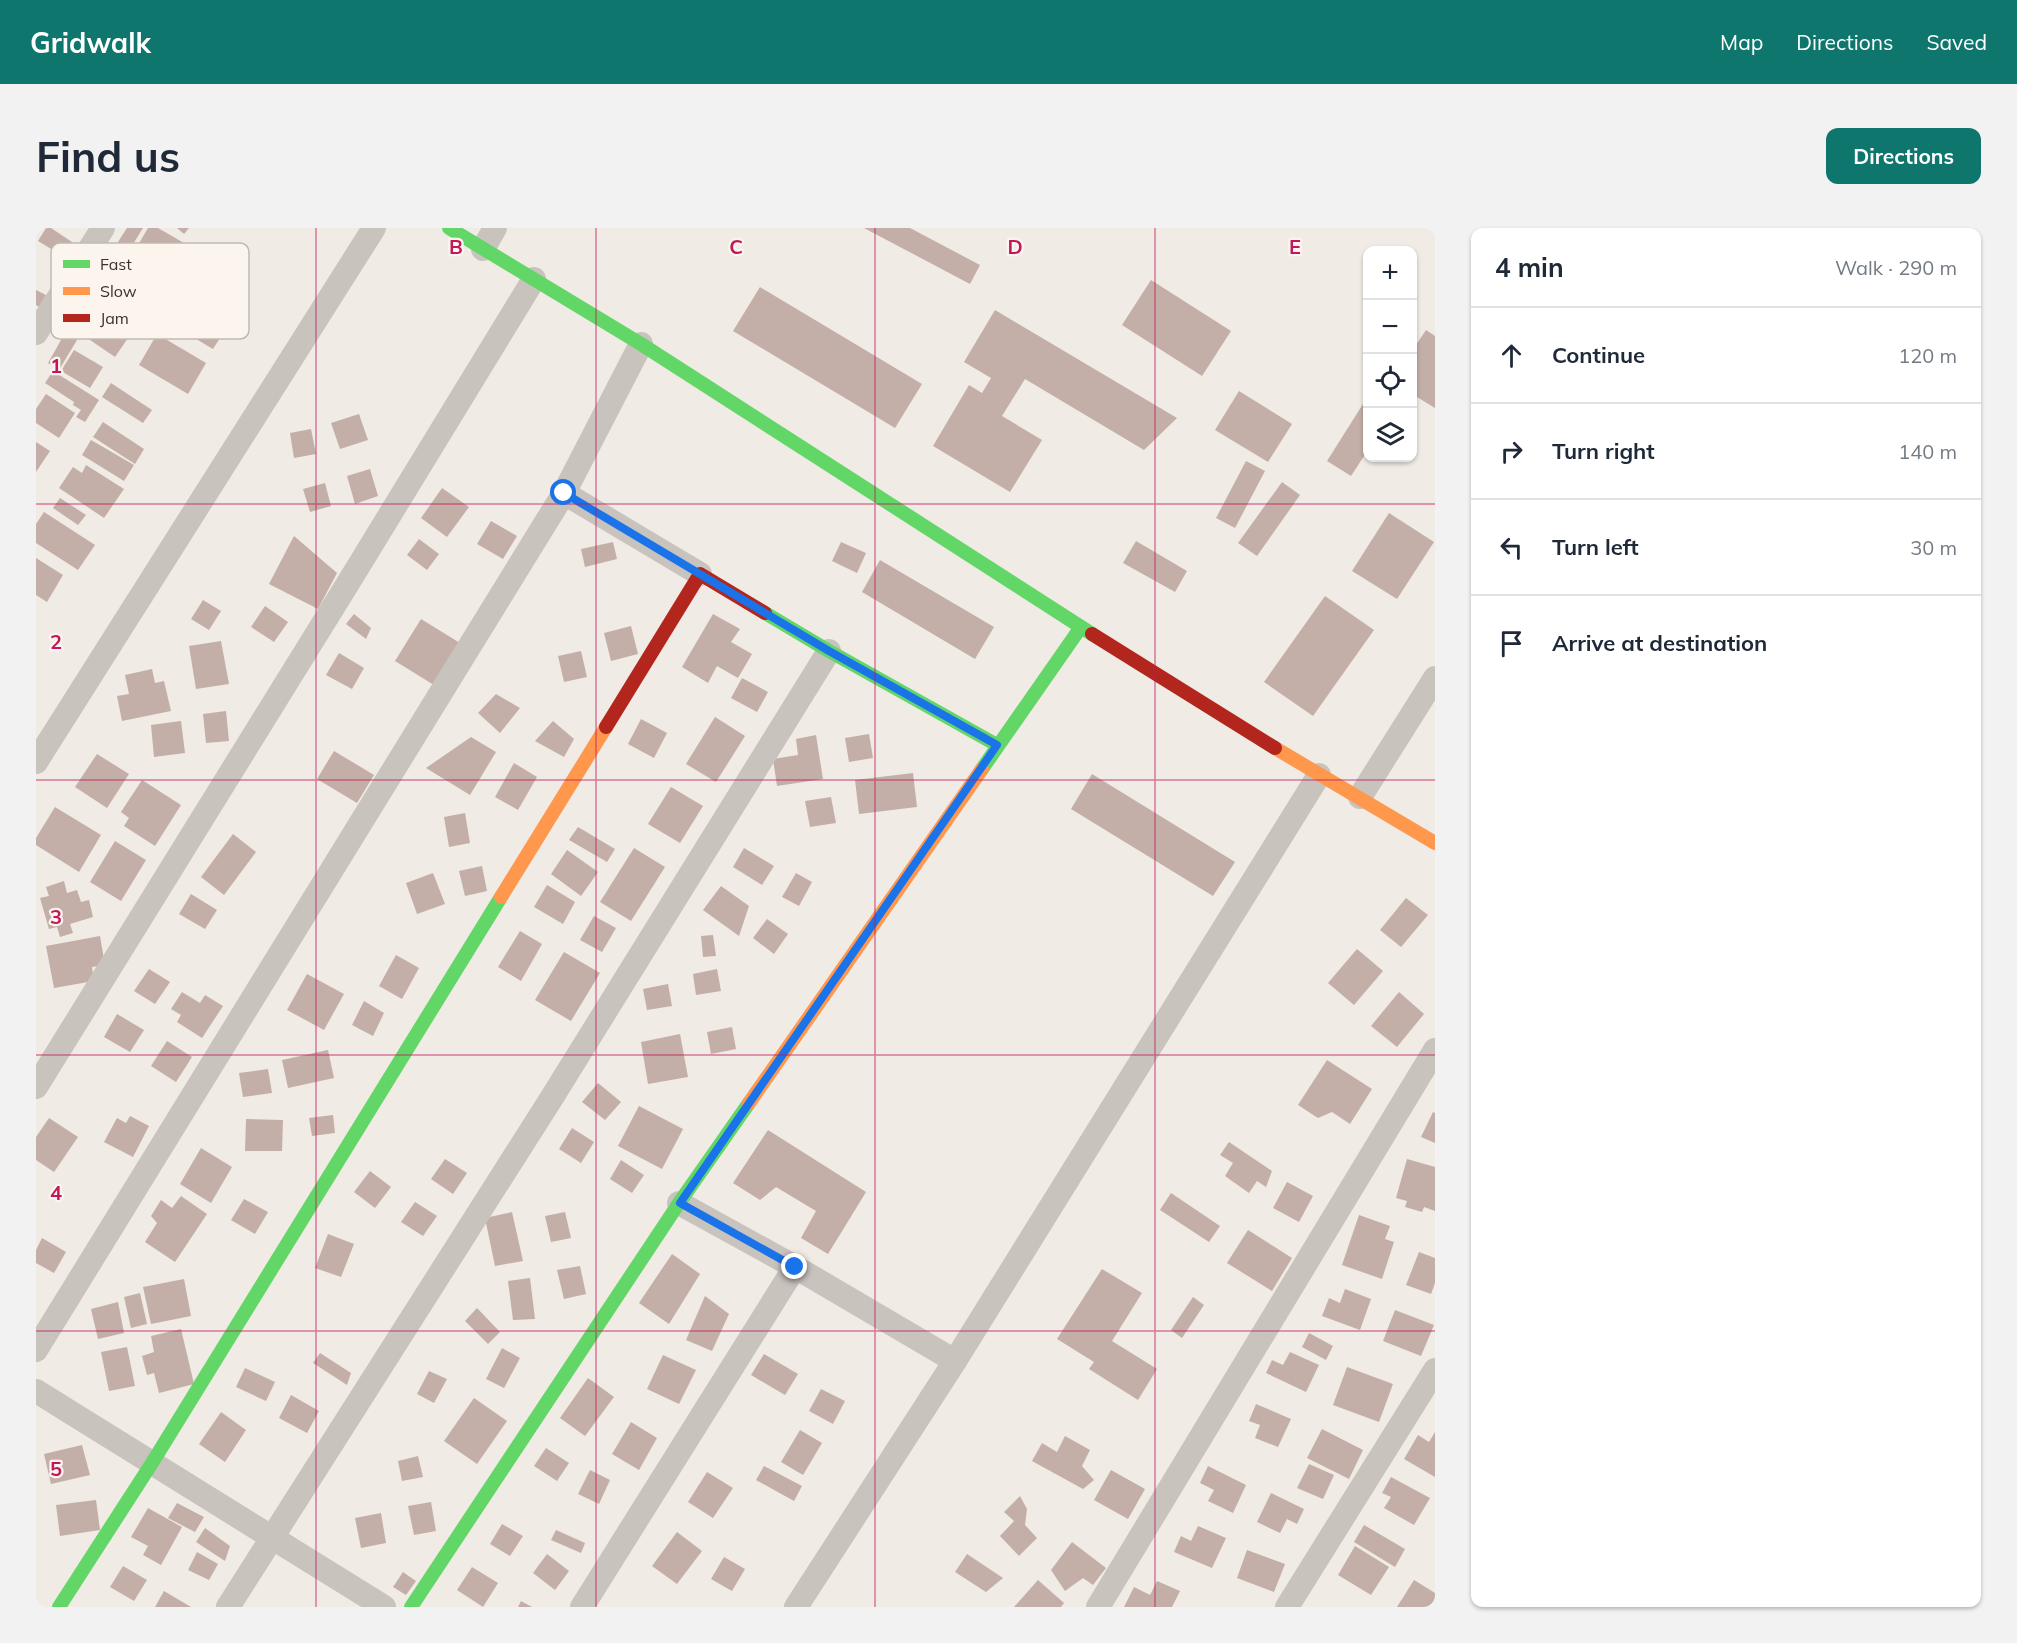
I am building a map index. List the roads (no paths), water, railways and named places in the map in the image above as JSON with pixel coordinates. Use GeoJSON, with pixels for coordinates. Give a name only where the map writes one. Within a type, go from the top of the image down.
{"type":"FeatureCollection","features":[{"type":"Feature","properties":{"kind":"street"},"geometry":{"type":"LineString","coordinates":[[93,243],[103,228]]}},
{"type":"Feature","properties":{"kind":"street"},"geometry":{"type":"LineString","coordinates":[[36,762],[374,228]]}},
{"type":"Feature","properties":{"kind":"street"},"geometry":{"type":"LineString","coordinates":[[449,228],[641,344],[1081,627],[1319,775],[1435,843]]}},
{"type":"Feature","properties":{"kind":"street"},"geometry":{"type":"LineString","coordinates":[[483,249],[495,228]]}},
{"type":"Feature","properties":{"kind":"street"},"geometry":{"type":"LineString","coordinates":[[36,1087],[534,279]]}},
{"type":"Feature","properties":{"kind":"street"},"geometry":{"type":"LineString","coordinates":[[36,333],[51,309]]}},
{"type":"Feature","properties":{"kind":"street"},"geometry":{"type":"LineString","coordinates":[[36,1350],[564,493],[641,344]]}},
{"type":"Feature","properties":{"kind":"street"},"geometry":{"type":"LineString","coordinates":[[564,493],[829,651],[997,745]]}},
{"type":"Feature","properties":{"kind":"street"},"geometry":{"type":"LineString","coordinates":[[59,1607],[152,1463],[700,574]]}},
{"type":"Feature","properties":{"kind":"street"},"geometry":{"type":"LineString","coordinates":[[411,1607],[680,1203],[1081,627]]}},
{"type":"Feature","properties":{"kind":"street"},"geometry":{"type":"LineString","coordinates":[[228,1607],[550,1099],[829,651]]}},
{"type":"Feature","properties":{"kind":"street"},"geometry":{"type":"LineString","coordinates":[[1360,797],[1435,678]]}},
{"type":"Feature","properties":{"kind":"street"},"geometry":{"type":"LineString","coordinates":[[796,1607],[955,1361],[1319,775]]}},
{"type":"Feature","properties":{"kind":"street"},"geometry":{"type":"LineString","coordinates":[[1098,1607],[1435,1050]]}},
{"type":"Feature","properties":{"kind":"street"},"geometry":{"type":"LineString","coordinates":[[680,1203],[955,1361]]}},
{"type":"Feature","properties":{"kind":"street"},"geometry":{"type":"LineString","coordinates":[[582,1607],[795,1267]]}},
{"type":"Feature","properties":{"kind":"street"},"geometry":{"type":"LineString","coordinates":[[1287,1607],[1435,1370]]}},
{"type":"Feature","properties":{"kind":"street"},"geometry":{"type":"LineString","coordinates":[[36,1391],[384,1607]]}}]}
